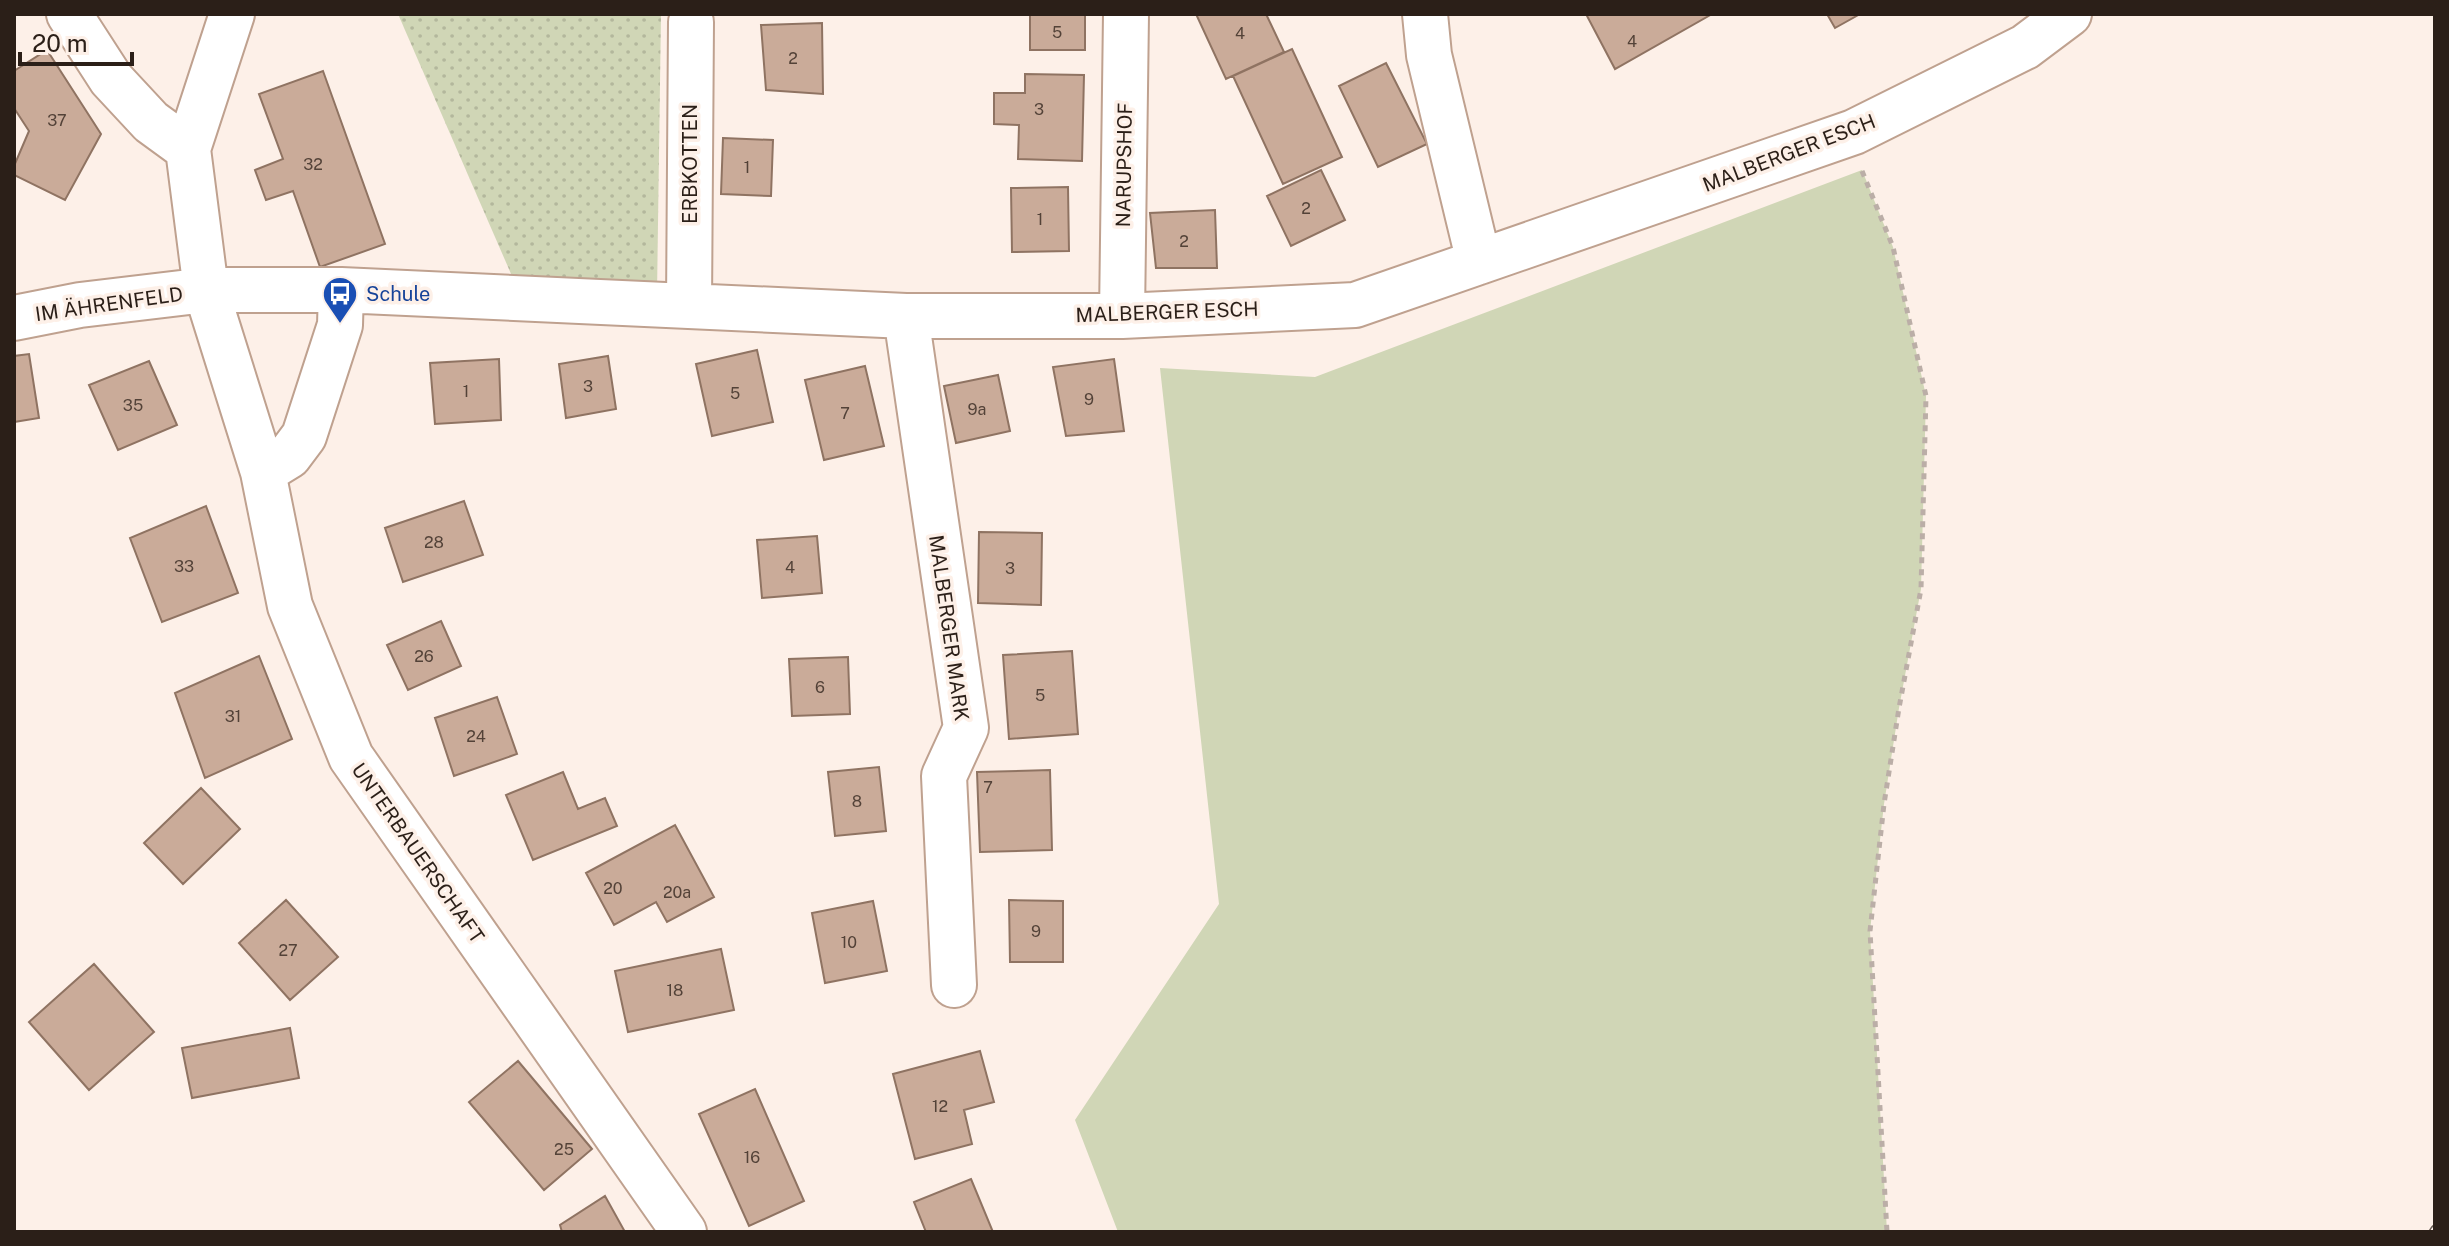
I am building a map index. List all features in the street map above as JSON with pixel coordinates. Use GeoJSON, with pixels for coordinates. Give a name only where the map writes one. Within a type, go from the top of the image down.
{"type":"FeatureCollection","features":[{"type":"Feature","properties":{"kind":"street"},"geometry":{"type":"LineString","coordinates":[[69,14],[111,79],[151,122],[188,149],[232,14]]}},
{"type":"Feature","properties":{"kind":"street","name":"NARUPSHOF"},"geometry":{"type":"LineString","coordinates":[[1122,316],[1126,14]]}},
{"type":"Feature","properties":{"kind":"street"},"geometry":{"type":"LineString","coordinates":[[1425,14],[1429,55],[1479,262]]}},
{"type":"Feature","properties":{"kind":"street","name":"MALBERGER ESCH"},"geometry":{"type":"LineString","coordinates":[[206,290],[341,290],[906,316],[1122,316],[1355,305],[1854,132],[2025,47],[2069,14]]}},
{"type":"Feature","properties":{"kind":"street","name":"ERBKOTTEN"},"geometry":{"type":"LineString","coordinates":[[689,306],[691,22]]}},
{"type":"Feature","properties":{"kind":"street","name":"IM ÄHRENFELD"},"geometry":{"type":"LineString","coordinates":[[14,318],[80,305],[206,290],[188,149]]}},
{"type":"Feature","properties":{"kind":"street","name":"UNTERBAUERSCHAFT"},"geometry":{"type":"LineString","coordinates":[[206,290],[263,472],[290,606],[351,757],[684,1232]]}},
{"type":"Feature","properties":{"kind":"street"},"geometry":{"type":"LineString","coordinates":[[263,472],[289,456],[304,436],[340,325],[341,290]]}},
{"type":"Feature","properties":{"kind":"street","name":"MALBERGER MARK"},"geometry":{"type":"LineString","coordinates":[[906,316],[966,728],[944,776],[954,985]]}},
{"type":"Feature","properties":{"kind":"path"},"geometry":{"type":"LineString","coordinates":[[1854,132],[1862,170],[1893,247],[1926,396],[1921,589],[1886,791],[1870,931],[1887,1232]]}},
{"type":"Feature","properties":{"kind":"green space"},"geometry":{"type":"Polygon","coordinates":[[[398,14],[661,14],[657,294],[515,283],[398,14]]]}},
{"type":"Feature","properties":{"kind":"green space"},"geometry":{"type":"Polygon","coordinates":[[[1862,170],[1893,247],[1926,396],[1921,589],[1884,804],[1870,931],[1887,1232],[1118,1232],[1075,1120],[1219,904],[1160,368],[1315,377],[1862,170]]]}},
{"type":"Feature","properties":{"kind":"building"},"geometry":{"type":"Polygon","coordinates":[[[1030,14],[1085,14],[1085,50],[1030,50],[1030,14]]]}},
{"type":"Feature","properties":{"kind":"building"},"geometry":{"type":"Polygon","coordinates":[[[1196,14],[1266,14],[1284,52],[1226,79],[1196,14]]]}},
{"type":"Feature","properties":{"kind":"building"},"geometry":{"type":"Polygon","coordinates":[[[1586,14],[1712,14],[1615,69],[1586,14]]]}},
{"type":"Feature","properties":{"kind":"building"},"geometry":{"type":"Polygon","coordinates":[[[1827,14],[1860,14],[1835,28],[1827,14]]]}},
{"type":"Feature","properties":{"kind":"building"},"geometry":{"type":"Polygon","coordinates":[[[822,23],[823,94],[766,90],[761,25],[822,23]]]}},
{"type":"Feature","properties":{"kind":"building"},"geometry":{"type":"Polygon","coordinates":[[[1292,49],[1342,157],[1283,184],[1233,76],[1292,49]]]}},
{"type":"Feature","properties":{"kind":"building"},"geometry":{"type":"Polygon","coordinates":[[[47,50],[101,134],[65,200],[14,175],[14,166],[29,131],[14,108],[14,71],[47,50]]]}},
{"type":"Feature","properties":{"kind":"building"},"geometry":{"type":"Polygon","coordinates":[[[1386,63],[1427,144],[1378,167],[1339,86],[1386,63]]]}},
{"type":"Feature","properties":{"kind":"building"},"geometry":{"type":"Polygon","coordinates":[[[323,71],[385,244],[320,267],[293,191],[266,200],[255,170],[283,159],[259,94],[323,71]]]}},
{"type":"Feature","properties":{"kind":"building"},"geometry":{"type":"Polygon","coordinates":[[[1025,74],[1084,75],[1082,161],[1018,159],[1019,125],[994,124],[994,93],[1025,93],[1025,74]]]}},
{"type":"Feature","properties":{"kind":"building"},"geometry":{"type":"Polygon","coordinates":[[[723,138],[773,140],[771,196],[721,194],[723,138]]]}},
{"type":"Feature","properties":{"kind":"building"},"geometry":{"type":"Polygon","coordinates":[[[1321,170],[1345,220],[1291,246],[1267,196],[1321,170]]]}},
{"type":"Feature","properties":{"kind":"building"},"geometry":{"type":"Polygon","coordinates":[[[1068,187],[1069,251],[1012,252],[1011,188],[1068,187]]]}},
{"type":"Feature","properties":{"kind":"building"},"geometry":{"type":"Polygon","coordinates":[[[1215,210],[1217,268],[1156,268],[1150,213],[1215,210]]]}},
{"type":"Feature","properties":{"kind":"building"},"geometry":{"type":"Polygon","coordinates":[[[757,350],[773,422],[712,436],[696,364],[757,350]]]}},
{"type":"Feature","properties":{"kind":"building"},"geometry":{"type":"Polygon","coordinates":[[[29,354],[39,418],[14,422],[14,356],[29,354]]]}},
{"type":"Feature","properties":{"kind":"building"},"geometry":{"type":"Polygon","coordinates":[[[608,356],[616,409],[566,418],[559,364],[608,356]]]}},
{"type":"Feature","properties":{"kind":"building"},"geometry":{"type":"Polygon","coordinates":[[[499,359],[501,420],[435,424],[430,363],[499,359]]]}},
{"type":"Feature","properties":{"kind":"building"},"geometry":{"type":"Polygon","coordinates":[[[1114,359],[1124,431],[1066,436],[1053,367],[1114,359]]]}},
{"type":"Feature","properties":{"kind":"building"},"geometry":{"type":"Polygon","coordinates":[[[149,361],[177,425],[118,450],[89,385],[149,361]]]}},
{"type":"Feature","properties":{"kind":"building"},"geometry":{"type":"Polygon","coordinates":[[[865,366],[884,446],[824,460],[805,380],[865,366]]]}},
{"type":"Feature","properties":{"kind":"building"},"geometry":{"type":"Polygon","coordinates":[[[998,375],[1010,431],[956,443],[944,386],[998,375]]]}},
{"type":"Feature","properties":{"kind":"building"},"geometry":{"type":"Polygon","coordinates":[[[464,501],[483,555],[403,582],[385,528],[464,501]]]}},
{"type":"Feature","properties":{"kind":"building"},"geometry":{"type":"Polygon","coordinates":[[[206,506],[238,593],[162,622],[130,538],[206,506]]]}},
{"type":"Feature","properties":{"kind":"building"},"geometry":{"type":"Polygon","coordinates":[[[979,532],[1042,533],[1041,605],[978,603],[979,532]]]}},
{"type":"Feature","properties":{"kind":"building"},"geometry":{"type":"Polygon","coordinates":[[[817,536],[822,593],[762,598],[757,540],[817,536]]]}},
{"type":"Feature","properties":{"kind":"building"},"geometry":{"type":"Polygon","coordinates":[[[441,621],[461,666],[408,690],[387,645],[441,621]]]}},
{"type":"Feature","properties":{"kind":"building"},"geometry":{"type":"Polygon","coordinates":[[[1072,651],[1078,734],[1009,739],[1003,655],[1072,651]]]}},
{"type":"Feature","properties":{"kind":"building"},"geometry":{"type":"Polygon","coordinates":[[[259,656],[292,739],[205,778],[175,693],[259,656]]]}},
{"type":"Feature","properties":{"kind":"building"},"geometry":{"type":"Polygon","coordinates":[[[848,657],[850,714],[792,716],[789,659],[848,657]]]}},
{"type":"Feature","properties":{"kind":"building"},"geometry":{"type":"Polygon","coordinates":[[[497,697],[517,754],[454,776],[435,718],[497,697]]]}},
{"type":"Feature","properties":{"kind":"building"},"geometry":{"type":"Polygon","coordinates":[[[879,767],[886,831],[835,836],[828,772],[879,767]]]}},
{"type":"Feature","properties":{"kind":"building"},"geometry":{"type":"Polygon","coordinates":[[[1050,770],[1052,850],[980,852],[977,772],[1050,770]]]}},
{"type":"Feature","properties":{"kind":"building"},"geometry":{"type":"Polygon","coordinates":[[[563,772],[578,809],[605,798],[617,826],[533,860],[506,795],[563,772]]]}},
{"type":"Feature","properties":{"kind":"building"},"geometry":{"type":"Polygon","coordinates":[[[201,788],[240,829],[183,884],[144,843],[201,788]]]}},
{"type":"Feature","properties":{"kind":"building"},"geometry":{"type":"Polygon","coordinates":[[[675,825],[714,897],[667,922],[656,902],[614,925],[586,873],[675,825]]]}},
{"type":"Feature","properties":{"kind":"building"},"geometry":{"type":"Polygon","coordinates":[[[286,900],[338,957],[290,1000],[239,943],[286,900]]]}},
{"type":"Feature","properties":{"kind":"building"},"geometry":{"type":"Polygon","coordinates":[[[1009,900],[1063,901],[1063,962],[1010,962],[1009,900]]]}},
{"type":"Feature","properties":{"kind":"building"},"geometry":{"type":"Polygon","coordinates":[[[873,901],[887,971],[825,983],[812,913],[873,901]]]}},
{"type":"Feature","properties":{"kind":"building"},"geometry":{"type":"Polygon","coordinates":[[[721,949],[734,1010],[628,1032],[615,971],[721,949]]]}},
{"type":"Feature","properties":{"kind":"building"},"geometry":{"type":"Polygon","coordinates":[[[94,964],[154,1032],[89,1090],[29,1022],[94,964]]]}},
{"type":"Feature","properties":{"kind":"building"},"geometry":{"type":"Polygon","coordinates":[[[290,1028],[299,1078],[192,1098],[182,1048],[290,1028]]]}},
{"type":"Feature","properties":{"kind":"building"},"geometry":{"type":"Polygon","coordinates":[[[980,1051],[994,1102],[964,1110],[972,1144],[915,1159],[893,1074],[980,1051]]]}},
{"type":"Feature","properties":{"kind":"building"},"geometry":{"type":"Polygon","coordinates":[[[518,1061],[592,1149],[544,1190],[469,1102],[518,1061]]]}},
{"type":"Feature","properties":{"kind":"building"},"geometry":{"type":"Polygon","coordinates":[[[755,1089],[804,1201],[749,1226],[699,1114],[755,1089]]]}},
{"type":"Feature","properties":{"kind":"building"},"geometry":{"type":"Polygon","coordinates":[[[971,1179],[993,1232],[926,1232],[914,1202],[971,1179]]]}},
{"type":"Feature","properties":{"kind":"building"},"geometry":{"type":"Polygon","coordinates":[[[605,1196],[625,1232],[562,1232],[560,1225],[605,1196]]]}},
{"type":"Feature","properties":{"kind":"place","name":"Schule"},"geometry":{"type":"Point","coordinates":[340,325]}}]}
